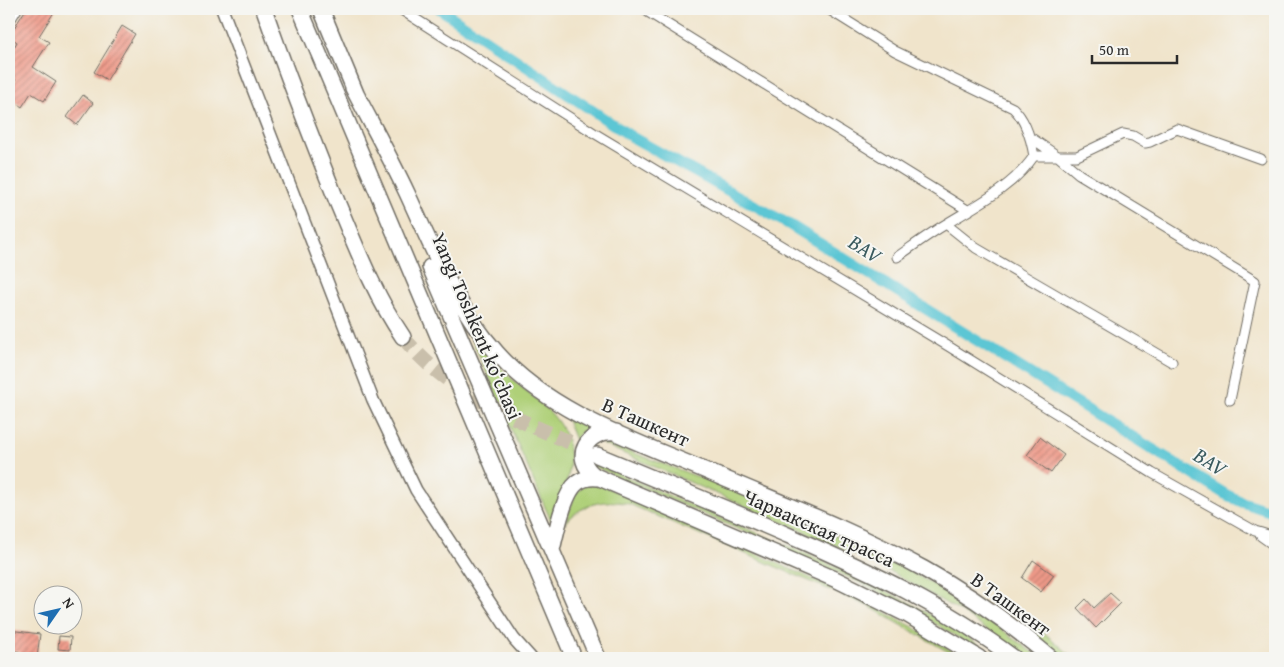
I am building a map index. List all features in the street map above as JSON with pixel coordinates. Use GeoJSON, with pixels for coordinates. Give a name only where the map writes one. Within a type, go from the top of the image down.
{"type":"FeatureCollection","features":[{"type":"Feature","properties":{"kind":"highway"},"geometry":{"type":"LineString","coordinates":[[264,9],[296,98],[355,245],[378,295],[403,337]]}},
{"type":"Feature","properties":{"kind":"highway","name":"Yangi Toshkent ko‘chasi"},"geometry":{"type":"LineString","coordinates":[[300,9],[574,658]]}},
{"type":"Feature","properties":{"kind":"highway","name":"Yangi Toshkent ko‘chasi"},"geometry":{"type":"LineString","coordinates":[[321,9],[353,88],[598,658]]}},
{"type":"Feature","properties":{"kind":"highway","name":"В Ташкент"},"geometry":{"type":"LineString","coordinates":[[353,88],[406,191],[449,284],[470,319],[511,367],[538,390],[561,405],[617,433],[848,532],[908,561],[981,605],[1051,658]]}},
{"type":"Feature","properties":{"kind":"highway"},"geometry":{"type":"LineString","coordinates":[[617,433],[599,434],[591,438],[585,445],[584,455],[586,464],[591,472],[599,478],[844,583],[908,615],[979,658]]}},
{"type":"Feature","properties":{"kind":"highway","name":"Чарвакская трасса"},"geometry":{"type":"LineString","coordinates":[[597,455],[777,530],[892,582],[948,612],[1014,658]]}},
{"type":"Feature","properties":{"kind":"highway"},"geometry":{"type":"LineString","coordinates":[[552,550],[558,522],[573,487],[579,481],[586,478],[599,478]]}},
{"type":"Feature","properties":{"kind":"street"},"geometry":{"type":"LineString","coordinates":[[9,22],[17,9]]}},
{"type":"Feature","properties":{"kind":"street"},"geometry":{"type":"LineString","coordinates":[[222,9],[370,390],[394,446],[416,490],[514,639],[531,658]]}},
{"type":"Feature","properties":{"kind":"street"},"geometry":{"type":"LineString","coordinates":[[400,9],[602,138],[948,346],[1152,473],[1255,531],[1275,546]]}},
{"type":"Feature","properties":{"kind":"street"},"geometry":{"type":"LineString","coordinates":[[643,9],[969,211]]}},
{"type":"Feature","properties":{"kind":"street"},"geometry":{"type":"LineString","coordinates":[[828,9],[895,51],[1014,108],[1030,137],[1034,156],[1018,177],[897,257]]}},
{"type":"Feature","properties":{"kind":"street"},"geometry":{"type":"LineString","coordinates":[[1034,156],[1077,156],[1123,134],[1133,136],[1145,143],[1177,129],[1262,159]]}},
{"type":"Feature","properties":{"kind":"street"},"geometry":{"type":"LineString","coordinates":[[1030,137],[1086,178],[1255,281],[1230,400]]}},
{"type":"Feature","properties":{"kind":"street"},"geometry":{"type":"LineString","coordinates":[[946,224],[976,248],[1172,362]]}},
{"type":"Feature","properties":{"kind":"street"},"geometry":{"type":"LineString","coordinates":[[1255,531],[1275,537]]}},
{"type":"Feature","properties":{"kind":"green space"},"geometry":{"type":"Polygon","coordinates":[[[470,329],[501,368],[549,411],[558,421],[564,433],[569,447],[570,463],[568,478],[551,521],[468,330],[470,329]]]}},
{"type":"Feature","properties":{"kind":"green space"},"geometry":{"type":"Polygon","coordinates":[[[564,413],[590,427],[581,432],[575,440],[564,413]]]}},
{"type":"Feature","properties":{"kind":"green space"},"geometry":{"type":"Polygon","coordinates":[[[604,442],[715,483],[878,554],[973,608],[1040,658],[1026,658],[963,613],[891,572],[839,547],[602,444],[604,442]]]}},
{"type":"Feature","properties":{"kind":"green space"},"geometry":{"type":"Polygon","coordinates":[[[593,462],[874,585],[938,619],[998,658],[992,658],[906,606],[850,578],[593,466],[593,462]]]}},
{"type":"Feature","properties":{"kind":"green space"},"geometry":{"type":"Polygon","coordinates":[[[585,484],[601,485],[872,605],[915,628],[964,658],[959,658],[870,607],[629,504],[602,502],[593,504],[571,517],[565,524],[575,495],[585,484]]]}},
{"type":"Feature","properties":{"kind":"green space"},"geometry":{"type":"Polygon","coordinates":[[[1036,626],[1074,658],[1063,658],[1032,632],[1036,626]]]}},
{"type":"Feature","properties":{"kind":"building"},"geometry":{"type":"Polygon","coordinates":[[[26,9],[56,9],[39,36],[49,42],[33,67],[56,82],[44,101],[31,93],[22,107],[9,98],[9,89],[16,80],[9,75],[9,56],[17,42],[9,36],[26,9]]]}},
{"type":"Feature","properties":{"kind":"building"},"geometry":{"type":"Polygon","coordinates":[[[122,26],[135,34],[107,80],[94,72],[122,26]]]}},
{"type":"Feature","properties":{"kind":"building"},"geometry":{"type":"Polygon","coordinates":[[[83,95],[93,103],[77,125],[67,117],[83,95]]]}},
{"type":"Feature","properties":{"kind":"building"},"geometry":{"type":"Polygon","coordinates":[[[1040,437],[1064,455],[1051,473],[1027,455],[1040,437]]]}},
{"type":"Feature","properties":{"kind":"building"},"geometry":{"type":"Polygon","coordinates":[[[1033,560],[1054,575],[1041,592],[1022,578],[1033,560]]]}},
{"type":"Feature","properties":{"kind":"building"},"geometry":{"type":"Polygon","coordinates":[[[1110,593],[1121,603],[1096,628],[1077,608],[1086,599],[1094,608],[1110,593]]]}},
{"type":"Feature","properties":{"kind":"building"},"geometry":{"type":"Polygon","coordinates":[[[9,630],[40,634],[37,658],[19,658],[20,652],[9,650],[9,630]]]}},
{"type":"Feature","properties":{"kind":"building"},"geometry":{"type":"Polygon","coordinates":[[[59,636],[71,637],[70,650],[58,649],[59,636]]]}},
{"type":"Feature","properties":{"kind":"waterway","name":"BAV"},"geometry":{"type":"LineString","coordinates":[[440,9],[632,137],[790,225],[1225,494],[1275,513]]}},
{"type":"Feature","properties":{"kind":"tunnel"},"geometry":{"type":"LineString","coordinates":[[403,337],[422,358],[467,392],[518,419],[596,454]]}}]}
